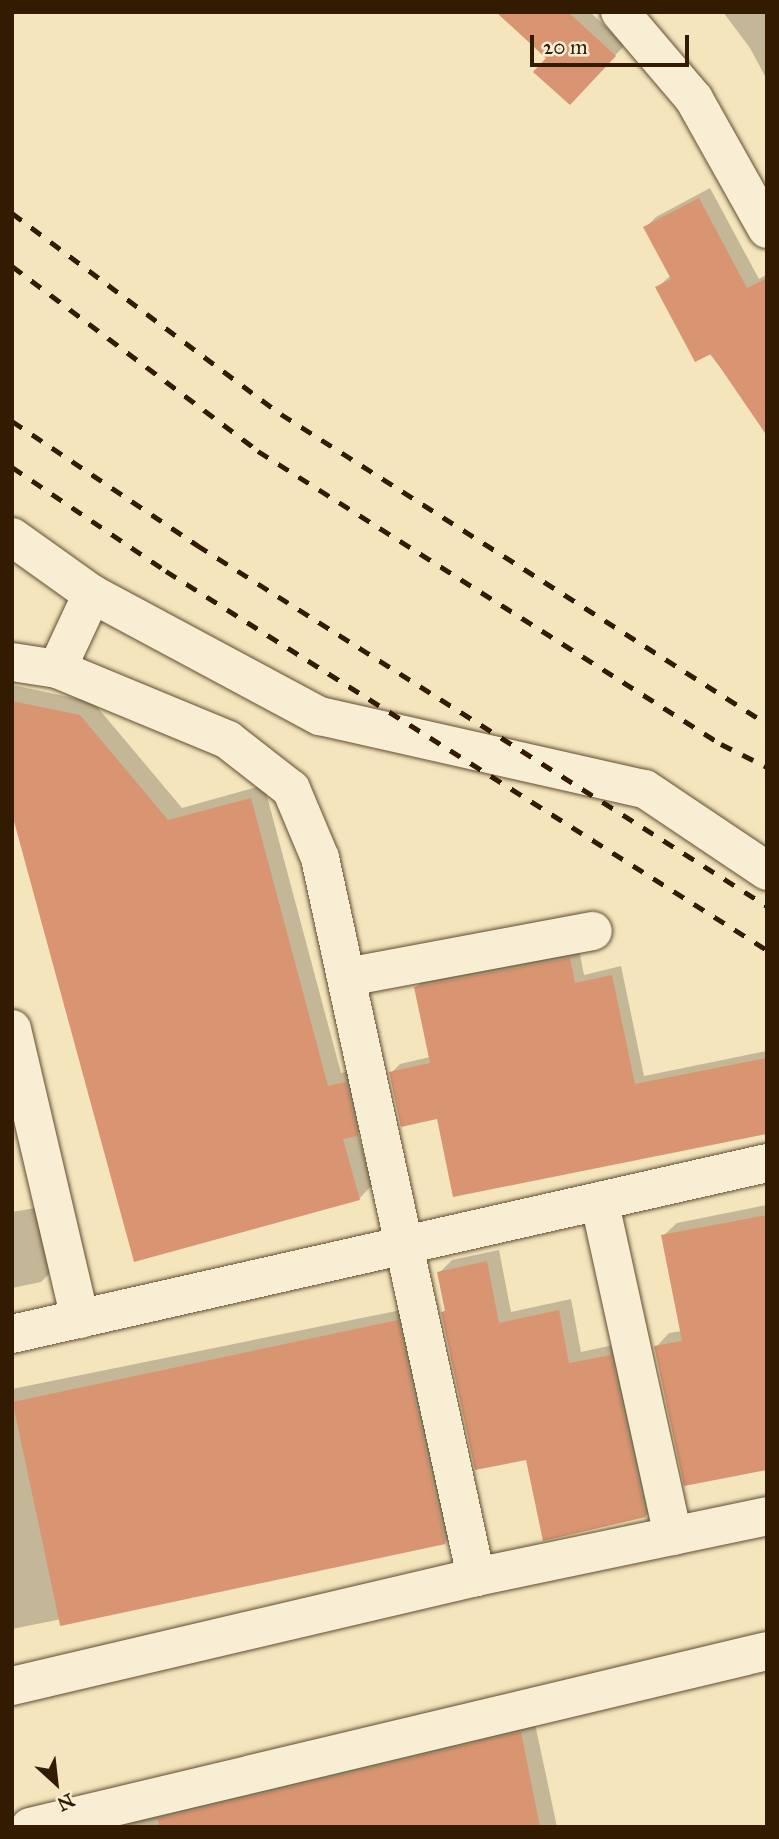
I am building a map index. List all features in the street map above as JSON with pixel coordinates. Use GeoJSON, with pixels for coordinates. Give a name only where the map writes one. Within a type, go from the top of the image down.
{"type":"FeatureCollection","features":[{"type":"Feature","properties":{"kind":"street"},"geometry":{"type":"LineString","coordinates":[[620,12],[694,99],[767,229]]}},
{"type":"Feature","properties":{"kind":"street"},"geometry":{"type":"LineString","coordinates":[[12,537],[92,594],[320,716],[645,789],[767,872]]}},
{"type":"Feature","properties":{"kind":"street"},"geometry":{"type":"LineString","coordinates":[[57,669],[92,594]]}},
{"type":"Feature","properties":{"kind":"street"},"geometry":{"type":"LineString","coordinates":[[12,662],[57,669],[228,740],[290,789],[320,858],[347,977],[401,1246],[476,1577]]}},
{"type":"Feature","properties":{"kind":"street"},"geometry":{"type":"LineString","coordinates":[[347,977],[593,931]]}},
{"type":"Feature","properties":{"kind":"street"},"geometry":{"type":"LineString","coordinates":[[12,1029],[80,1318]]}},
{"type":"Feature","properties":{"kind":"street"},"geometry":{"type":"LineString","coordinates":[[12,1334],[600,1204],[767,1163]]}},
{"type":"Feature","properties":{"kind":"street"},"geometry":{"type":"LineString","coordinates":[[600,1204],[673,1535]]}},
{"type":"Feature","properties":{"kind":"street"},"geometry":{"type":"LineString","coordinates":[[12,1686],[476,1577],[767,1516]]}},
{"type":"Feature","properties":{"kind":"street"},"geometry":{"type":"LineString","coordinates":[[30,1827],[767,1651]]}},
{"type":"Feature","properties":{"kind":"building"},"geometry":{"type":"Polygon","coordinates":[[[496,12],[568,12],[616,56],[570,105],[533,72],[546,58],[496,12]]]}},
{"type":"Feature","properties":{"kind":"building"},"geometry":{"type":"Polygon","coordinates":[[[699,198],[747,288],[767,278],[767,436],[711,354],[695,362],[655,287],[671,279],[643,227],[699,198]]]}},
{"type":"Feature","properties":{"kind":"building"},"geometry":{"type":"Polygon","coordinates":[[[12,701],[80,715],[168,820],[251,798],[328,1086],[346,1082],[358,1136],[343,1139],[360,1200],[134,1262],[12,814],[12,701]]]}},
{"type":"Feature","properties":{"kind":"building"},"geometry":{"type":"Polygon","coordinates":[[[570,958],[575,983],[612,975],[635,1084],[767,1058],[767,1134],[453,1197],[437,1119],[401,1127],[389,1072],[430,1063],[414,987],[570,958]]]}},
{"type":"Feature","properties":{"kind":"building"},"geometry":{"type":"Polygon","coordinates":[[[767,1215],[767,1470],[684,1486],[654,1346],[682,1341],[661,1235],[767,1215]]]}},
{"type":"Feature","properties":{"kind":"building"},"geometry":{"type":"Polygon","coordinates":[[[487,1261],[499,1323],[559,1310],[569,1363],[611,1355],[646,1517],[543,1541],[526,1460],[475,1470],[441,1312],[445,1311],[437,1272],[487,1261]]]}},
{"type":"Feature","properties":{"kind":"building"},"geometry":{"type":"Polygon","coordinates":[[[398,1320],[446,1544],[60,1626],[13,1402],[398,1320]]]}},
{"type":"Feature","properties":{"kind":"building"},"geometry":{"type":"Polygon","coordinates":[[[521,1732],[540,1827],[159,1827],[158,1819],[521,1732]]]}},
{"type":"Feature","properties":{"kind":"railway"},"geometry":{"type":"LineString","coordinates":[[12,213],[281,414],[767,724]]}},
{"type":"Feature","properties":{"kind":"railway"},"geometry":{"type":"LineString","coordinates":[[12,266],[258,451],[721,744],[767,767]]}},
{"type":"Feature","properties":{"kind":"railway"},"geometry":{"type":"LineString","coordinates":[[12,421],[197,545],[767,906]]}},
{"type":"Feature","properties":{"kind":"railway"},"geometry":{"type":"LineString","coordinates":[[12,467],[166,571],[767,950]]}}]}
